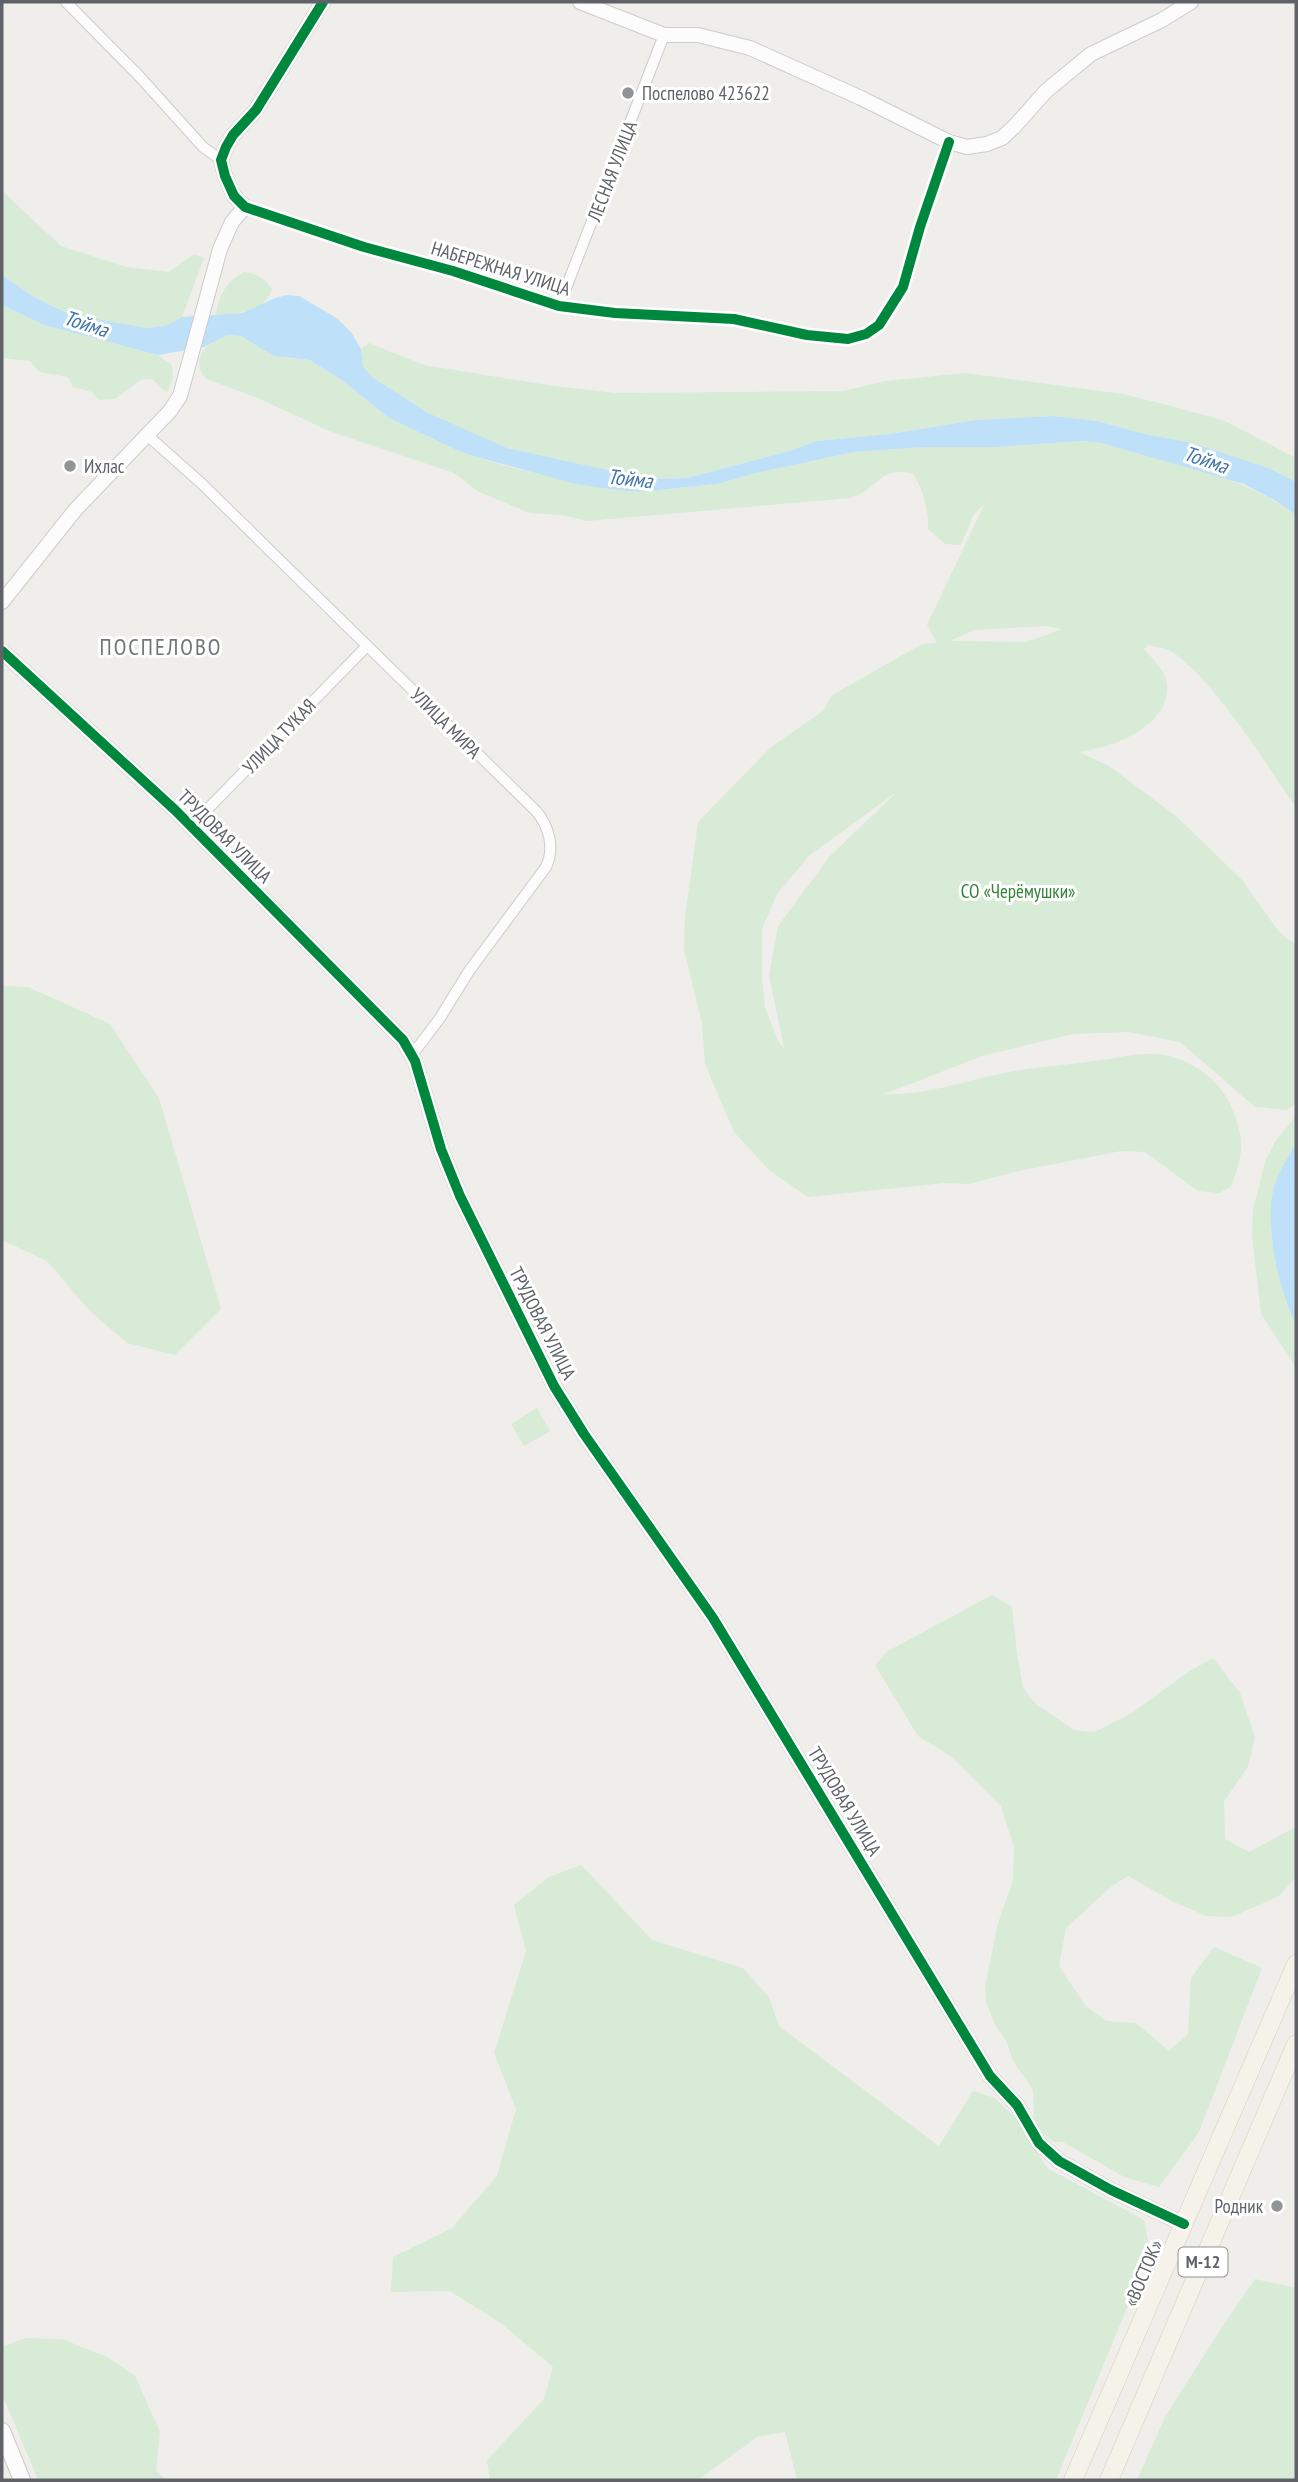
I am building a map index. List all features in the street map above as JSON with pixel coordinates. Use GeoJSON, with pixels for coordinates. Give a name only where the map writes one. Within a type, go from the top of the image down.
{"type":"FeatureCollection","features":[{"type":"Feature","properties":{"kind":"main road","name":"«ВОСТОК»"},"geometry":{"type":"LineString","coordinates":[[1073,2480],[1296,1964]]}},
{"type":"Feature","properties":{"kind":"main road","name":"М-12"},"geometry":{"type":"LineString","coordinates":[[1109,2480],[1296,2044]]}},
{"type":"Feature","properties":{"kind":"main road"},"geometry":{"type":"LineString","coordinates":[[2,2431],[22,2480]]}},
{"type":"Feature","properties":{"kind":"street"},"geometry":{"type":"LineString","coordinates":[[66,2],[140,77],[203,147],[221,160]]}},
{"type":"Feature","properties":{"kind":"street"},"geometry":{"type":"LineString","coordinates":[[2,602],[76,509],[175,405],[220,249],[232,222],[245,206],[234,196],[221,160],[233,135],[256,110],[323,2]]}},
{"type":"Feature","properties":{"kind":"street"},"geometry":{"type":"LineString","coordinates":[[580,2],[664,35],[698,35],[750,48],[949,142],[967,147],[978,147],[1002,138],[1045,91],[1091,54],[1162,20],[1191,2]]}},
{"type":"Feature","properties":{"kind":"street","name":"ЛЕСНАЯ УЛИЦА"},"geometry":{"type":"LineString","coordinates":[[559,306],[664,35]]}},
{"type":"Feature","properties":{"kind":"street","name":"НАБЕРЕЖНАЯ УЛИЦА"},"geometry":{"type":"LineString","coordinates":[[245,206],[364,247],[453,271],[559,306],[615,313],[734,319],[830,339],[848,339],[866,334],[879,326],[903,287],[949,142]]}},
{"type":"Feature","properties":{"kind":"street","name":"УЛИЦА МИРА"},"geometry":{"type":"LineString","coordinates":[[146,435],[201,483],[536,811],[545,825],[551,843],[550,860],[546,867],[469,971],[440,1018],[412,1055]]}},
{"type":"Feature","properties":{"kind":"street","name":"УЛИЦА ТУКАЯ"},"geometry":{"type":"LineString","coordinates":[[191,826],[367,646]]}},
{"type":"Feature","properties":{"kind":"street","name":"ТРУДОВАЯ УЛИЦА"},"geometry":{"type":"LineString","coordinates":[[2,651],[41,684],[191,826],[388,1025],[412,1055],[441,1149],[460,1196],[554,1386],[584,1434],[713,1618],[990,2076],[1017,2105],[1039,2143],[1059,2161],[1111,2190],[1184,2224]]}},
{"type":"Feature","properties":{"kind":"green space"},"geometry":{"type":"Polygon","coordinates":[[[2,191],[61,246],[126,267],[169,272],[194,254],[204,258],[182,317],[165,326],[147,328],[70,314],[34,297],[2,275],[2,191]]]}},
{"type":"Feature","properties":{"kind":"green space"},"geometry":{"type":"Polygon","coordinates":[[[244,272],[257,275],[266,282],[272,289],[268,297],[263,303],[249,310],[216,316],[224,290],[244,272]]]}},
{"type":"Feature","properties":{"kind":"green space"},"geometry":{"type":"Polygon","coordinates":[[[2,305],[44,325],[158,355],[172,365],[173,378],[167,393],[152,379],[142,379],[115,399],[98,400],[92,392],[73,387],[68,377],[39,372],[30,361],[2,358],[2,305]]]}},
{"type":"Feature","properties":{"kind":"green space","name":"СО «Черёмушки»"},"geometry":{"type":"Polygon","coordinates":[[[227,335],[241,336],[284,358],[310,360],[343,381],[389,418],[463,453],[513,468],[609,489],[638,492],[717,484],[854,452],[1083,441],[1102,443],[1178,463],[1227,479],[1274,501],[1296,515],[1296,807],[1211,689],[1178,656],[1160,648],[1148,645],[1144,649],[1166,680],[1165,700],[1159,713],[1149,724],[1122,740],[1079,752],[1109,766],[1176,816],[1242,880],[1279,932],[1296,945],[1296,1103],[1287,1110],[1255,1107],[1180,1042],[1129,1032],[1073,1034],[985,1055],[884,1094],[917,1092],[1015,1071],[1135,1055],[1170,1056],[1204,1072],[1228,1100],[1238,1124],[1241,1143],[1239,1163],[1231,1187],[1219,1193],[1198,1191],[1145,1152],[1121,1151],[1014,1172],[969,1184],[945,1183],[808,1197],[769,1170],[734,1132],[705,1064],[702,1024],[684,949],[685,917],[698,822],[771,747],[823,711],[832,695],[922,644],[937,643],[927,625],[984,505],[974,514],[961,545],[945,544],[928,529],[926,507],[919,485],[912,473],[900,472],[884,476],[859,495],[849,498],[588,521],[561,515],[530,513],[479,492],[454,473],[329,431],[258,398],[206,379],[199,364],[200,358],[207,347],[227,335]],[[1046,626],[974,630],[950,641],[1026,642],[1063,629],[1046,626]],[[899,790],[809,856],[777,894],[762,929],[762,978],[765,1007],[779,1043],[784,1048],[769,975],[778,926],[830,856],[899,790]]]}},
{"type":"Feature","properties":{"kind":"green space"},"geometry":{"type":"Polygon","coordinates":[[[369,343],[424,365],[616,393],[843,391],[886,381],[965,373],[1123,394],[1225,421],[1296,458],[1296,482],[1268,468],[1193,443],[1097,421],[1054,416],[976,420],[890,434],[816,441],[790,451],[687,478],[649,479],[507,448],[452,425],[372,377],[363,367],[361,349],[369,343]]]}},
{"type":"Feature","properties":{"kind":"green space"},"geometry":{"type":"Polygon","coordinates":[[[2,986],[28,987],[110,1024],[159,1098],[221,1309],[175,1355],[127,1343],[89,1310],[47,1261],[2,1240],[2,986]]]}},
{"type":"Feature","properties":{"kind":"green space"},"geometry":{"type":"Polygon","coordinates":[[[1296,1116],[1296,1142],[1273,1190],[1271,1235],[1287,1305],[1296,1325],[1296,1367],[1261,1314],[1252,1236],[1253,1210],[1266,1159],[1275,1142],[1296,1116]]]}},
{"type":"Feature","properties":{"kind":"green space"},"geometry":{"type":"Polygon","coordinates":[[[537,1408],[550,1431],[524,1446],[511,1424],[537,1408]]]}},
{"type":"Feature","properties":{"kind":"green space"},"geometry":{"type":"Polygon","coordinates":[[[992,1595],[1012,1607],[1023,1688],[1036,1704],[1074,1730],[1095,1732],[1132,1713],[1188,1672],[1213,1658],[1240,1693],[1255,1737],[1248,1767],[1224,1801],[1225,1839],[1249,1852],[1296,1827],[1295,1878],[1279,1896],[1232,1917],[1206,1916],[1172,1901],[1128,1876],[1112,1886],[1066,1928],[1059,1966],[1085,2005],[1106,2021],[1136,2023],[1169,2051],[1188,2034],[1191,1978],[1214,1947],[1262,1968],[1199,2132],[1159,2187],[1124,2177],[1063,2142],[1055,2142],[1037,2128],[1034,2120],[1033,2090],[1013,2061],[1006,2040],[995,2025],[986,2002],[985,1987],[998,1923],[1013,1880],[1014,1847],[1001,1806],[952,1757],[918,1736],[875,1665],[888,1651],[992,1595]]]}},
{"type":"Feature","properties":{"kind":"green space"},"geometry":{"type":"Polygon","coordinates":[[[581,1865],[652,1940],[743,1968],[769,1997],[779,2026],[939,2146],[973,2091],[995,2098],[1018,2120],[1047,2168],[1144,2220],[1150,2252],[1056,2480],[797,2480],[785,2432],[757,2437],[698,2480],[490,2480],[487,2460],[544,2399],[553,2367],[502,2324],[450,2291],[391,2292],[393,2257],[452,2228],[497,2176],[516,2109],[494,2053],[526,1951],[514,1905],[549,1877],[581,1865]]]}},
{"type":"Feature","properties":{"kind":"green space"},"geometry":{"type":"Polygon","coordinates":[[[1255,2279],[1296,2288],[1296,2480],[1137,2480],[1165,2417],[1255,2279]]]}},
{"type":"Feature","properties":{"kind":"green space"},"geometry":{"type":"Polygon","coordinates":[[[26,2338],[62,2339],[107,2357],[135,2376],[160,2432],[156,2471],[167,2480],[38,2480],[2,2394],[2,2343],[4,2346],[26,2338]]]}},
{"type":"Feature","properties":{"kind":"water","name":"Тойма"},"geometry":{"type":"Polygon","coordinates":[[[2,275],[34,297],[69,314],[147,328],[165,326],[182,317],[242,313],[275,298],[299,296],[338,319],[351,332],[361,349],[363,367],[372,377],[428,413],[507,448],[649,479],[687,478],[790,451],[816,441],[890,434],[976,420],[1054,416],[1097,421],[1193,443],[1268,468],[1296,482],[1296,515],[1244,484],[1102,443],[1083,441],[854,452],[717,484],[638,492],[572,483],[463,453],[389,418],[343,381],[310,360],[274,356],[241,336],[227,335],[204,347],[158,355],[44,325],[2,305],[2,275]]]}},
{"type":"Feature","properties":{"kind":"water"},"geometry":{"type":"Polygon","coordinates":[[[1296,1142],[1296,1325],[1275,1260],[1271,1207],[1280,1172],[1296,1142]]]}},
{"type":"Feature","properties":{"kind":"cycle path"},"geometry":{"type":"LineString","coordinates":[[323,2],[256,110],[233,135],[226,147],[221,160],[234,196],[245,207],[364,247],[453,271],[559,306],[615,313],[734,319],[807,335],[848,339],[866,334],[879,325],[903,287],[949,142]]}},
{"type":"Feature","properties":{"kind":"cycle path"},"geometry":{"type":"LineString","coordinates":[[2,651],[175,810],[403,1040],[415,1061],[441,1149],[460,1196],[554,1386],[584,1434],[713,1618],[990,2076],[1017,2105],[1039,2143],[1059,2161],[1111,2190],[1184,2224]]}},
{"type":"Feature","properties":{"kind":"place","name":"Поспелово 423622"},"geometry":{"type":"Point","coordinates":[628,93]}},
{"type":"Feature","properties":{"kind":"place","name":"Ихлас"},"geometry":{"type":"Point","coordinates":[70,466]}},
{"type":"Feature","properties":{"kind":"place","name":"Родник"},"geometry":{"type":"Point","coordinates":[1277,2206]}},
{"type":"Feature","properties":{"kind":"district","name":"ПОСПЕЛОВО"},"geometry":{"type":"Point","coordinates":[161,647]}}]}
